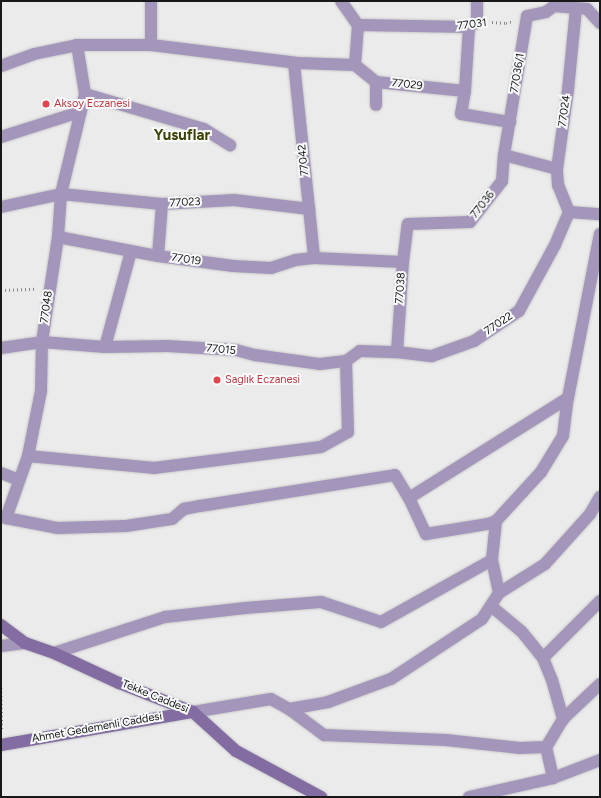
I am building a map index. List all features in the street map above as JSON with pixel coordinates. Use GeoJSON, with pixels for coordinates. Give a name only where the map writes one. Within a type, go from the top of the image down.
{"type":"FeatureCollection","features":[{"type":"Feature","properties":{"kind":"street"},"geometry":{"type":"LineString","coordinates":[[151,1],[151,45]]}},
{"type":"Feature","properties":{"kind":"street"},"geometry":{"type":"LineString","coordinates":[[1,66],[34,54],[77,45],[151,45],[294,63],[355,65],[358,25],[341,1]]}},
{"type":"Feature","properties":{"kind":"street"},"geometry":{"type":"LineString","coordinates":[[477,1],[461,114],[509,126]]}},
{"type":"Feature","properties":{"kind":"street"},"geometry":{"type":"LineString","coordinates":[[526,16],[546,12],[555,3],[584,6],[600,23]]}},
{"type":"Feature","properties":{"kind":"street","name":"77024"},"geometry":{"type":"LineString","coordinates":[[569,212],[558,186],[557,169],[568,90],[584,6]]}},
{"type":"Feature","properties":{"kind":"street","name":"77036/1"},"geometry":{"type":"LineString","coordinates":[[509,126],[526,16]]}},
{"type":"Feature","properties":{"kind":"street","name":"77031"},"geometry":{"type":"LineString","coordinates":[[358,25],[473,25]]}},
{"type":"Feature","properties":{"kind":"street"},"geometry":{"type":"LineString","coordinates":[[77,45],[85,94],[204,129],[230,145]]}},
{"type":"Feature","properties":{"kind":"street","name":"77042"},"geometry":{"type":"LineString","coordinates":[[294,63],[314,258]]}},
{"type":"Feature","properties":{"kind":"street","name":"77029"},"geometry":{"type":"LineString","coordinates":[[355,65],[376,82],[465,91]]}},
{"type":"Feature","properties":{"kind":"street"},"geometry":{"type":"LineString","coordinates":[[376,82],[376,105]]}},
{"type":"Feature","properties":{"kind":"street","name":"77048"},"geometry":{"type":"LineString","coordinates":[[85,94],[61,194],[58,237],[42,342],[41,391],[28,456],[6,518],[58,528],[126,526],[172,519],[184,509],[395,475],[410,498]]}},
{"type":"Feature","properties":{"kind":"street"},"geometry":{"type":"LineString","coordinates":[[1,137],[80,112]]}},
{"type":"Feature","properties":{"kind":"street","name":"77036"},"geometry":{"type":"LineString","coordinates":[[408,224],[470,222],[502,181],[504,155],[509,126]]}},
{"type":"Feature","properties":{"kind":"street"},"geometry":{"type":"LineString","coordinates":[[504,155],[557,169]]}},
{"type":"Feature","properties":{"kind":"street","name":"77023"},"geometry":{"type":"LineString","coordinates":[[1,207],[61,194],[162,204],[234,200],[309,209]]}},
{"type":"Feature","properties":{"kind":"street"},"geometry":{"type":"LineString","coordinates":[[158,256],[162,204]]}},
{"type":"Feature","properties":{"kind":"street"},"geometry":{"type":"LineString","coordinates":[[569,212],[600,214]]}},
{"type":"Feature","properties":{"kind":"street","name":"77022"},"geometry":{"type":"LineString","coordinates":[[396,352],[435,355],[474,341],[519,311],[555,245],[569,212]]}},
{"type":"Feature","properties":{"kind":"street","name":"77038"},"geometry":{"type":"LineString","coordinates":[[396,352],[403,262],[408,224]]}},
{"type":"Feature","properties":{"kind":"street"},"geometry":{"type":"LineString","coordinates":[[568,398],[410,498],[426,534],[488,524],[496,521],[541,472],[563,436],[568,398],[600,234]]}},
{"type":"Feature","properties":{"kind":"street","name":"77019"},"geometry":{"type":"LineString","coordinates":[[58,237],[158,256],[233,266],[271,268],[295,260],[314,258],[403,262]]}},
{"type":"Feature","properties":{"kind":"street"},"geometry":{"type":"LineString","coordinates":[[105,347],[132,251]]}},
{"type":"Feature","properties":{"kind":"street","name":"77015"},"geometry":{"type":"LineString","coordinates":[[1,348],[42,342],[105,347],[167,346],[236,350],[255,355],[320,364],[346,361],[360,351],[396,352]]}},
{"type":"Feature","properties":{"kind":"street"},"geometry":{"type":"LineString","coordinates":[[28,456],[154,468],[321,447],[348,432],[346,361]]}},
{"type":"Feature","properties":{"kind":"street"},"geometry":{"type":"LineString","coordinates":[[1,474],[19,480]]}},
{"type":"Feature","properties":{"kind":"street"},"geometry":{"type":"LineString","coordinates":[[289,709],[328,702],[391,679],[482,619],[499,592],[545,564],[590,514],[600,497]]}},
{"type":"Feature","properties":{"kind":"street"},"geometry":{"type":"LineString","coordinates":[[496,521],[492,560],[499,592]]}},
{"type":"Feature","properties":{"kind":"street"},"geometry":{"type":"LineString","coordinates":[[54,653],[165,617],[245,608],[320,602],[380,622],[492,560]]}},
{"type":"Feature","properties":{"kind":"street"},"geometry":{"type":"LineString","coordinates":[[543,658],[600,601]]}},
{"type":"Feature","properties":{"kind":"street"},"geometry":{"type":"LineString","coordinates":[[491,606],[522,632],[543,658],[552,680],[564,719]]}},
{"type":"Feature","properties":{"kind":"street","name":"Tekke Caddesi"},"geometry":{"type":"LineString","coordinates":[[1,625],[25,643],[54,653],[119,683],[193,712],[236,751],[321,797]]}},
{"type":"Feature","properties":{"kind":"street"},"geometry":{"type":"LineString","coordinates":[[1,646],[25,643]]}},
{"type":"Feature","properties":{"kind":"street"},"geometry":{"type":"LineString","coordinates":[[553,778],[546,747],[564,719],[600,684]]}},
{"type":"Feature","properties":{"kind":"street"},"geometry":{"type":"LineString","coordinates":[[193,712],[271,699],[289,709],[324,734],[446,740],[520,748],[546,747]]}},
{"type":"Feature","properties":{"kind":"street","name":"Ahmet Gedemenli Caddesi"},"geometry":{"type":"LineString","coordinates":[[2,744],[193,712]]}},
{"type":"Feature","properties":{"kind":"street"},"geometry":{"type":"LineString","coordinates":[[469,797],[553,778],[600,760]]}},
{"type":"Feature","properties":{"kind":"path","name":"77031"},"geometry":{"type":"LineString","coordinates":[[473,25],[506,23],[526,16]]}},
{"type":"Feature","properties":{"kind":"path"},"geometry":{"type":"LineString","coordinates":[[1,290],[29,288],[49,290]]}},
{"type":"Feature","properties":{"kind":"path"},"geometry":{"type":"LineString","coordinates":[[1,684],[2,744]]}},
{"type":"Feature","properties":{"kind":"place","name":"Aksoy Eczanesi"},"geometry":{"type":"Point","coordinates":[46,104]}},
{"type":"Feature","properties":{"kind":"place","name":"Saglık Eczanesi"},"geometry":{"type":"Point","coordinates":[217,380]}},
{"type":"Feature","properties":{"kind":"district","name":"Yusuflar"},"geometry":{"type":"Point","coordinates":[182,136]}}]}
